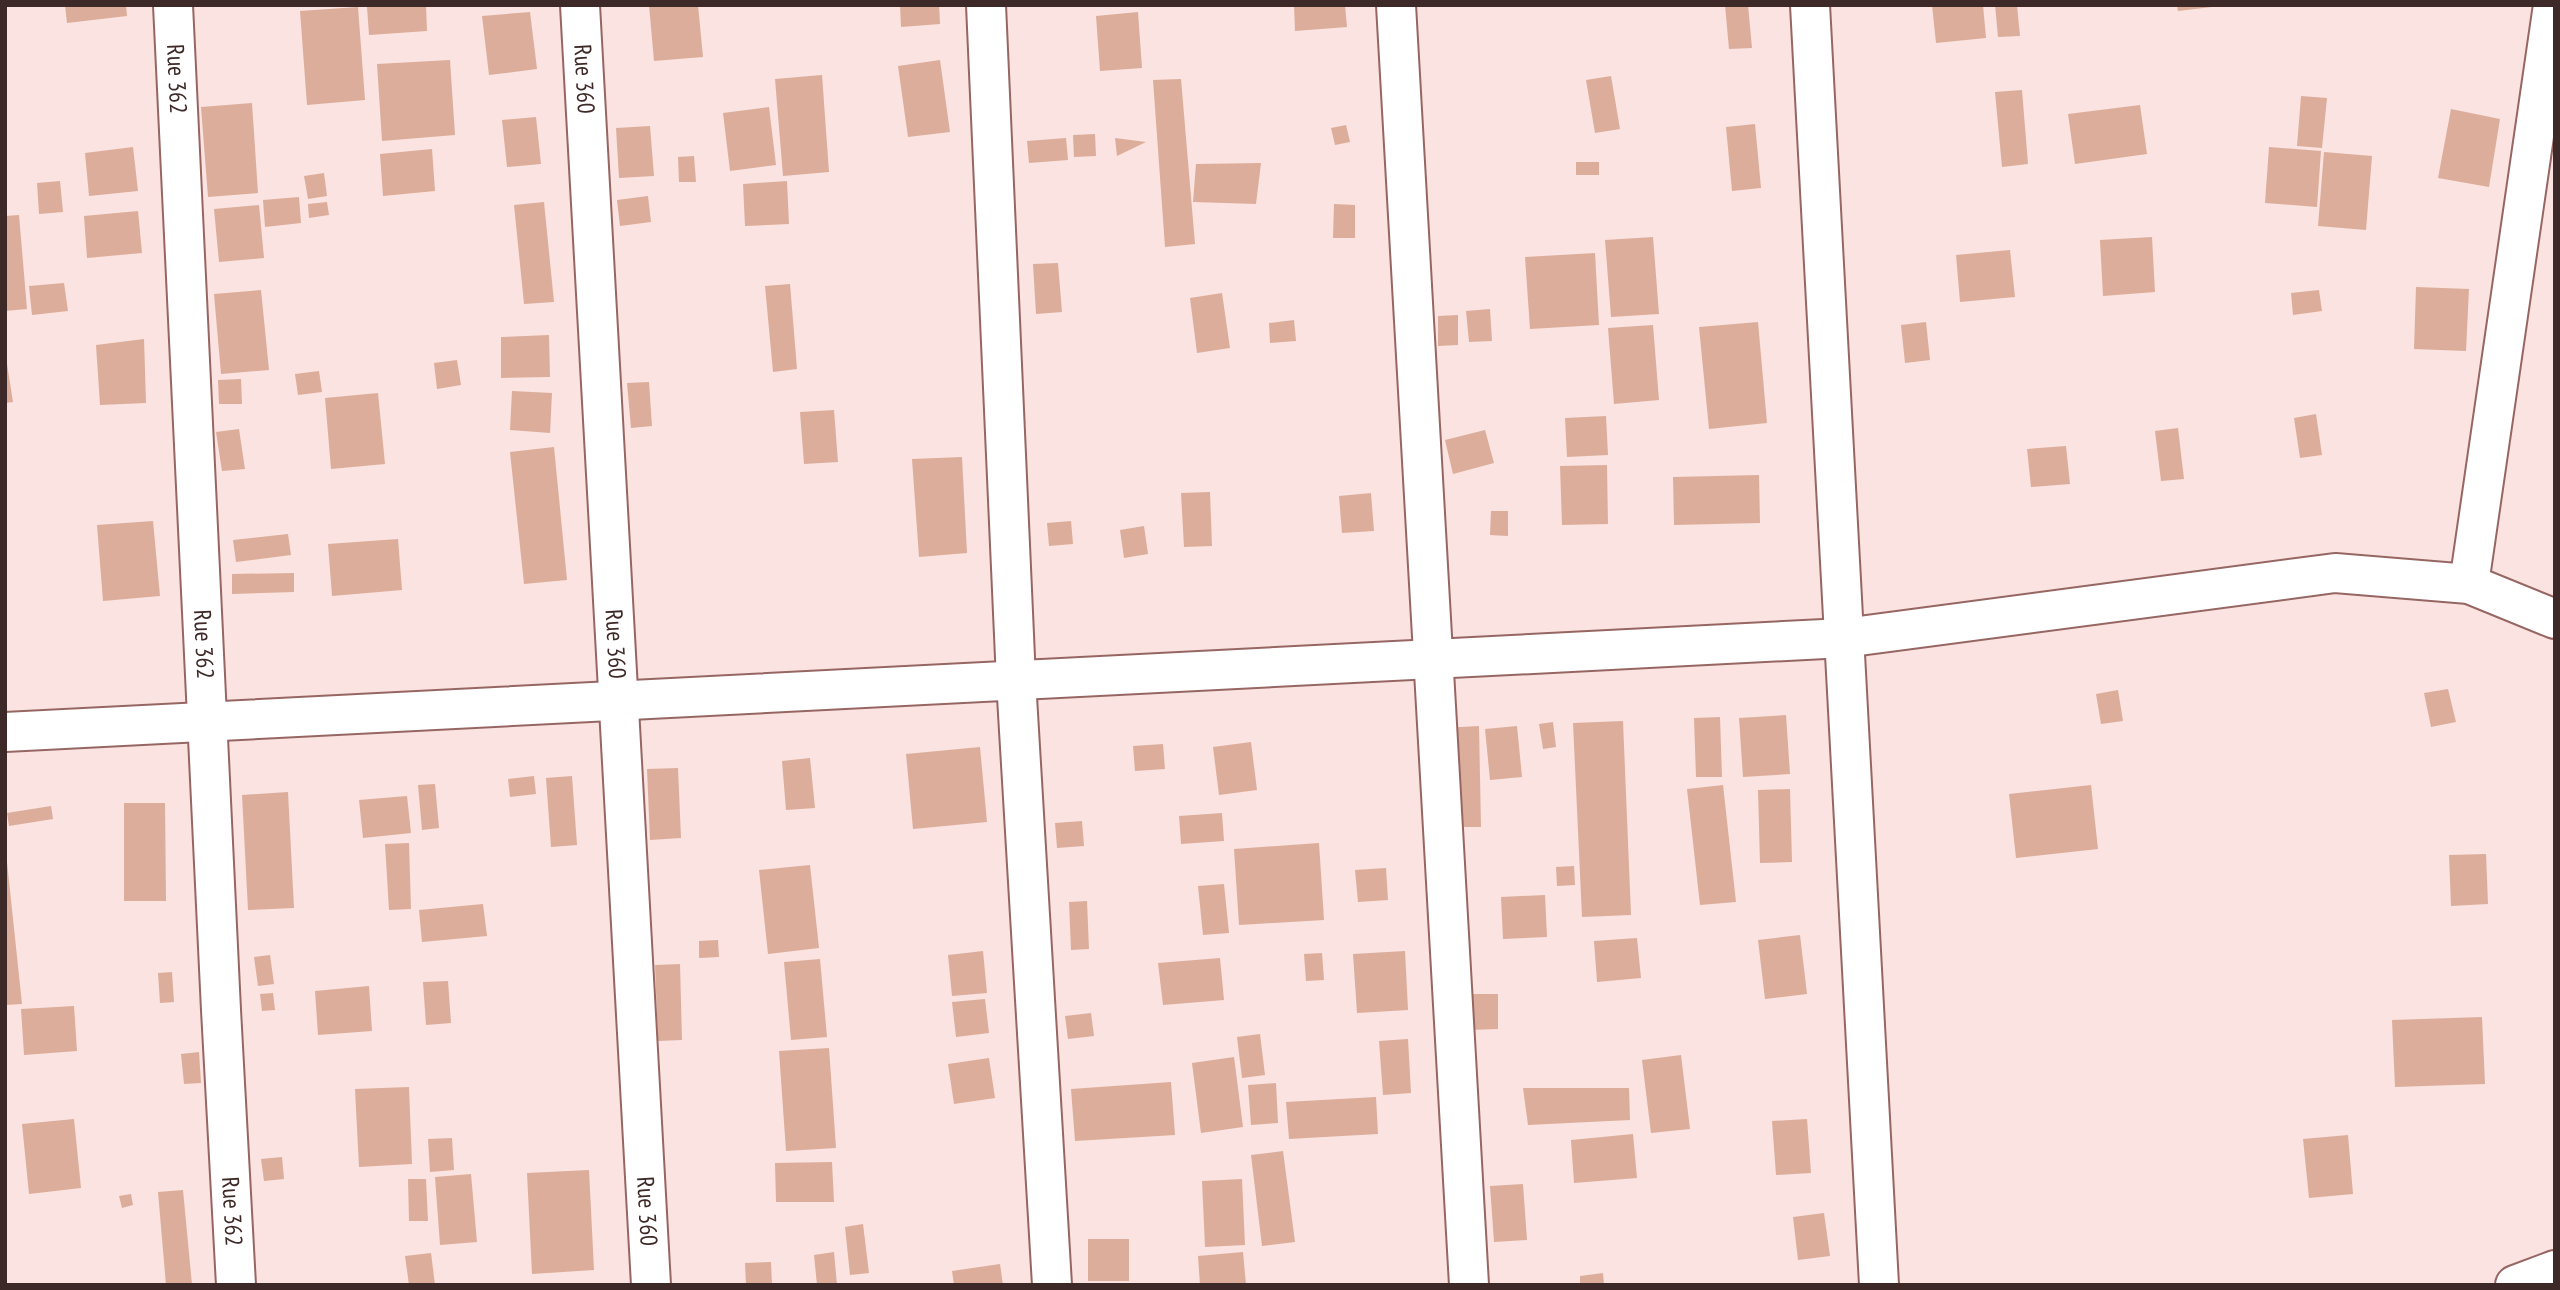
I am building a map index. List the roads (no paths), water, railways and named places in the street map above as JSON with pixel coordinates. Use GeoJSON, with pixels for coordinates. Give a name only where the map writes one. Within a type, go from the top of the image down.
{"type":"FeatureCollection","features":[{"type":"Feature","properties":{"kind":"street","name":"Rue 362"},"geometry":{"type":"LineString","coordinates":[[173,5],[236,1285]]}},
{"type":"Feature","properties":{"kind":"street","name":"Rue 360"},"geometry":{"type":"LineString","coordinates":[[580,5],[651,1285]]}},
{"type":"Feature","properties":{"kind":"street"},"geometry":{"type":"LineString","coordinates":[[986,5],[1016,680],[1052,1285]]}},
{"type":"Feature","properties":{"kind":"street"},"geometry":{"type":"LineString","coordinates":[[1396,5],[1469,1285]]}},
{"type":"Feature","properties":{"kind":"street"},"geometry":{"type":"LineString","coordinates":[[1810,5],[1879,1285]]}},
{"type":"Feature","properties":{"kind":"street"},"geometry":{"type":"LineString","coordinates":[[2469,584],[2553,5]]}},
{"type":"Feature","properties":{"kind":"street"},"geometry":{"type":"LineString","coordinates":[[5,732],[1844,638],[2334,573],[2469,584],[2555,619]]}},
{"type":"Feature","properties":{"kind":"street"},"geometry":{"type":"LineString","coordinates":[[2515,1285],[2555,1270]]}}]}
